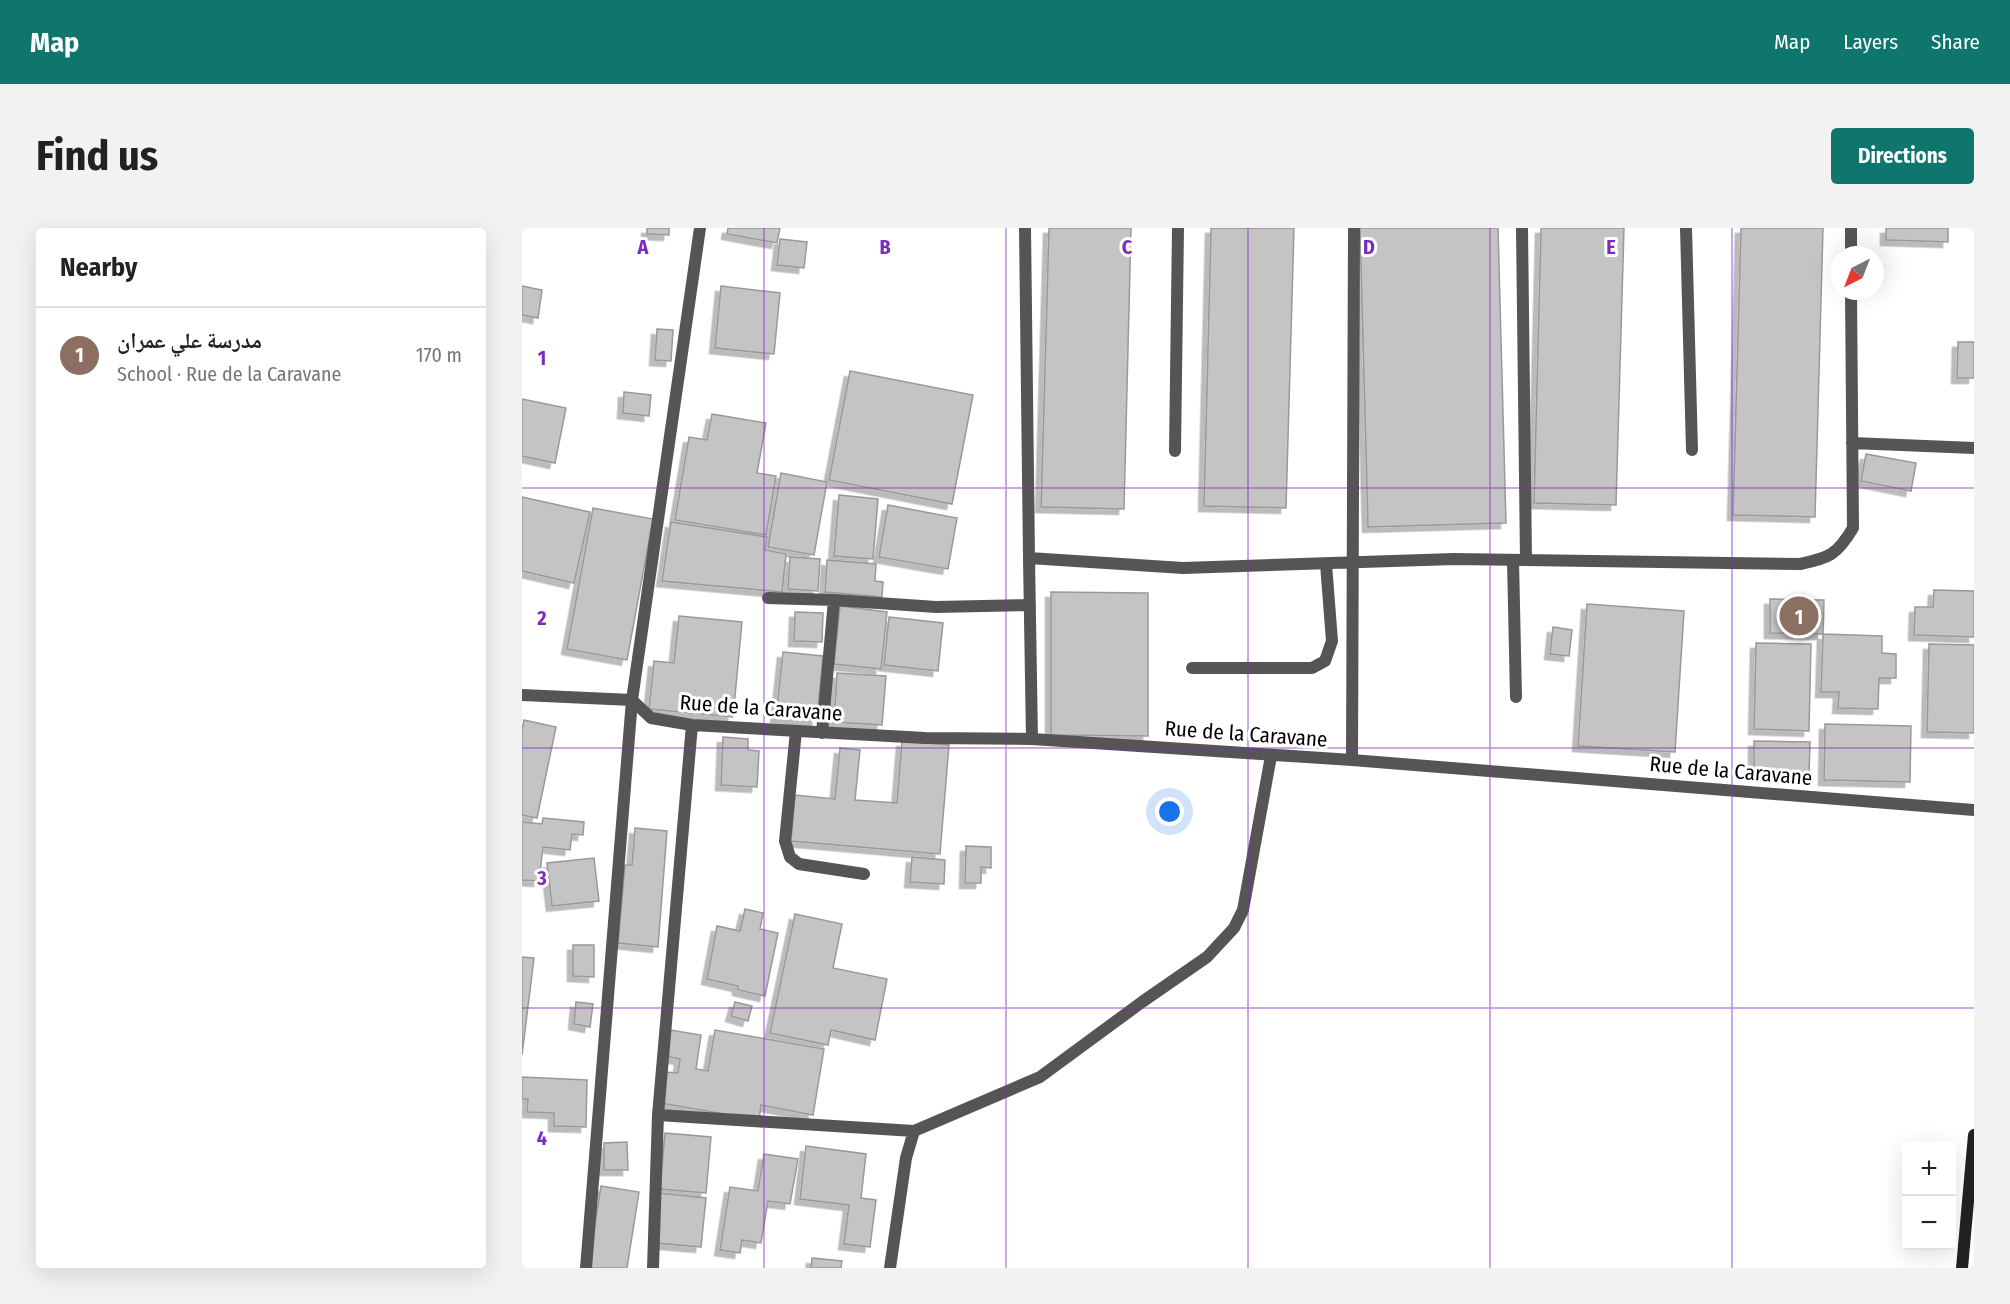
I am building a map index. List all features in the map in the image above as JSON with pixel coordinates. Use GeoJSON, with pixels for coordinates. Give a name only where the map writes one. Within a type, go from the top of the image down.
{"type":"FeatureCollection","features":[{"type":"Feature","properties":{"kind":"street"},"geometry":{"type":"LineString","coordinates":[[586,1268],[632,700],[700,228]]}},
{"type":"Feature","properties":{"kind":"street"},"geometry":{"type":"LineString","coordinates":[[1025,228],[1032,739]]}},
{"type":"Feature","properties":{"kind":"street"},"geometry":{"type":"LineString","coordinates":[[1175,451],[1178,228]]}},
{"type":"Feature","properties":{"kind":"street"},"geometry":{"type":"LineString","coordinates":[[1352,760],[1354,228]]}},
{"type":"Feature","properties":{"kind":"street"},"geometry":{"type":"LineString","coordinates":[[1516,697],[1520,560],[1522,228]]}},
{"type":"Feature","properties":{"kind":"street"},"geometry":{"type":"LineString","coordinates":[[1686,228],[1692,450]]}},
{"type":"Feature","properties":{"kind":"street"},"geometry":{"type":"LineString","coordinates":[[1851,228],[1851,246]]}},
{"type":"Feature","properties":{"kind":"street"},"geometry":{"type":"LineString","coordinates":[[1029,558],[1183,568],[1454,559],[1800,564],[1823,560],[1843,545],[1852,528],[1851,300]]}},
{"type":"Feature","properties":{"kind":"street"},"geometry":{"type":"LineString","coordinates":[[1852,443],[1974,448]]}},
{"type":"Feature","properties":{"kind":"street"},"geometry":{"type":"LineString","coordinates":[[1192,668],[1312,669],[1325,661],[1332,641],[1326,564]]}},
{"type":"Feature","properties":{"kind":"street"},"geometry":{"type":"LineString","coordinates":[[768,598],[936,607],[1030,605]]}},
{"type":"Feature","properties":{"kind":"street"},"geometry":{"type":"LineString","coordinates":[[822,733],[834,600]]}},
{"type":"Feature","properties":{"kind":"street"},"geometry":{"type":"LineString","coordinates":[[522,695],[632,700]]}},
{"type":"Feature","properties":{"kind":"street","name":"Rue de la Caravane"},"geometry":{"type":"LineString","coordinates":[[632,700],[651,718],[692,725],[925,738],[1032,739],[1352,760],[1974,810]]}},
{"type":"Feature","properties":{"kind":"street"},"geometry":{"type":"LineString","coordinates":[[653,1268],[658,1115],[692,725]]}},
{"type":"Feature","properties":{"kind":"street"},"geometry":{"type":"LineString","coordinates":[[796,731],[785,841],[790,857],[799,864],[864,874]]}},
{"type":"Feature","properties":{"kind":"street"},"geometry":{"type":"LineString","coordinates":[[658,1115],[914,1131],[1040,1077],[1207,957],[1234,928],[1243,910],[1271,756]]}},
{"type":"Feature","properties":{"kind":"street"},"geometry":{"type":"LineString","coordinates":[[890,1268],[906,1158],[914,1131]]}},
{"type":"Feature","properties":{"kind":"street"},"geometry":{"type":"LineString","coordinates":[[1962,1268],[1974,1135]]}},
{"type":"Feature","properties":{"kind":"building"},"geometry":{"type":"Polygon","coordinates":[[[647,228],[669,228],[669,235],[647,234],[647,228]]]}},
{"type":"Feature","properties":{"kind":"building"},"geometry":{"type":"Polygon","coordinates":[[[728,228],[780,228],[777,243],[727,234],[728,228]]]}},
{"type":"Feature","properties":{"kind":"building"},"geometry":{"type":"Polygon","coordinates":[[[1049,228],[1131,228],[1124,509],[1041,507],[1049,228]]]}},
{"type":"Feature","properties":{"kind":"building"},"geometry":{"type":"Polygon","coordinates":[[[1211,228],[1294,228],[1286,508],[1204,506],[1211,228]]]}},
{"type":"Feature","properties":{"kind":"building"},"geometry":{"type":"Polygon","coordinates":[[[1360,228],[1498,228],[1506,523],[1368,527],[1360,228]]]}},
{"type":"Feature","properties":{"kind":"building"},"geometry":{"type":"Polygon","coordinates":[[[1541,228],[1624,228],[1616,505],[1534,503],[1541,228]]]}},
{"type":"Feature","properties":{"kind":"building"},"geometry":{"type":"Polygon","coordinates":[[[1741,228],[1823,228],[1815,517],[1733,515],[1741,228]]]}},
{"type":"Feature","properties":{"kind":"building"},"geometry":{"type":"Polygon","coordinates":[[[1886,228],[1948,228],[1948,242],[1886,240],[1886,228]]]}},
{"type":"Feature","properties":{"kind":"building"},"geometry":{"type":"Polygon","coordinates":[[[780,239],[807,242],[804,268],[777,265],[780,239]]]}},
{"type":"Feature","properties":{"kind":"building"},"geometry":{"type":"Polygon","coordinates":[[[522,286],[542,290],[538,318],[522,315],[522,286]]]}},
{"type":"Feature","properties":{"kind":"building"},"geometry":{"type":"Polygon","coordinates":[[[721,286],[780,293],[774,354],[715,348],[721,286]]]}},
{"type":"Feature","properties":{"kind":"building"},"geometry":{"type":"Polygon","coordinates":[[[657,329],[673,330],[671,361],[655,360],[657,329]]]}},
{"type":"Feature","properties":{"kind":"building"},"geometry":{"type":"Polygon","coordinates":[[[1958,342],[1974,342],[1974,378],[1957,378],[1958,342]]]}},
{"type":"Feature","properties":{"kind":"building"},"geometry":{"type":"Polygon","coordinates":[[[850,371],[973,395],[952,504],[829,480],[850,371]]]}},
{"type":"Feature","properties":{"kind":"building"},"geometry":{"type":"Polygon","coordinates":[[[624,392],[651,395],[649,416],[623,413],[624,392]]]}},
{"type":"Feature","properties":{"kind":"building"},"geometry":{"type":"Polygon","coordinates":[[[522,399],[566,408],[555,463],[522,456],[522,399]]]}},
{"type":"Feature","properties":{"kind":"building"},"geometry":{"type":"Polygon","coordinates":[[[712,414],[766,423],[757,473],[776,476],[766,535],[675,520],[689,437],[707,440],[712,414]]]}},
{"type":"Feature","properties":{"kind":"building"},"geometry":{"type":"Polygon","coordinates":[[[1866,454],[1916,463],[1911,491],[1861,481],[1866,454]]]}},
{"type":"Feature","properties":{"kind":"building"},"geometry":{"type":"Polygon","coordinates":[[[781,473],[827,482],[814,555],[768,547],[781,473]]]}},
{"type":"Feature","properties":{"kind":"building"},"geometry":{"type":"Polygon","coordinates":[[[839,495],[878,499],[873,559],[834,556],[839,495]]]}},
{"type":"Feature","properties":{"kind":"building"},"geometry":{"type":"Polygon","coordinates":[[[522,497],[590,512],[574,583],[522,571],[522,497]]]}},
{"type":"Feature","properties":{"kind":"building"},"geometry":{"type":"Polygon","coordinates":[[[888,505],[957,518],[948,569],[879,557],[888,505]]]}},
{"type":"Feature","properties":{"kind":"building"},"geometry":{"type":"Polygon","coordinates":[[[593,508],[653,519],[627,660],[567,649],[593,508]]]}},
{"type":"Feature","properties":{"kind":"building"},"geometry":{"type":"Polygon","coordinates":[[[671,522],[767,537],[765,550],[786,554],[782,592],[662,581],[671,522]]]}},
{"type":"Feature","properties":{"kind":"building"},"geometry":{"type":"Polygon","coordinates":[[[790,557],[820,559],[818,591],[788,589],[790,557]]]}},
{"type":"Feature","properties":{"kind":"building"},"geometry":{"type":"Polygon","coordinates":[[[827,560],[876,564],[875,581],[883,582],[882,597],[825,592],[827,560]]]}},
{"type":"Feature","properties":{"kind":"building"},"geometry":{"type":"Polygon","coordinates":[[[1934,590],[1974,591],[1974,637],[1914,635],[1915,607],[1933,607],[1934,590]]]}},
{"type":"Feature","properties":{"kind":"building"},"geometry":{"type":"Polygon","coordinates":[[[1051,592],[1148,593],[1148,736],[1051,735],[1051,592]]]}},
{"type":"Feature","properties":{"kind":"building"},"geometry":{"type":"Polygon","coordinates":[[[1770,599],[1824,600],[1823,634],[1770,633],[1770,599]]]}},
{"type":"Feature","properties":{"kind":"building"},"geometry":{"type":"Polygon","coordinates":[[[1587,604],[1684,611],[1675,752],[1578,746],[1587,604]]]}},
{"type":"Feature","properties":{"kind":"building"},"geometry":{"type":"Polygon","coordinates":[[[840,606],[887,612],[881,669],[834,664],[840,606]]]}},
{"type":"Feature","properties":{"kind":"building"},"geometry":{"type":"Polygon","coordinates":[[[795,612],[823,613],[822,642],[794,641],[795,612]]]}},
{"type":"Feature","properties":{"kind":"building"},"geometry":{"type":"Polygon","coordinates":[[[679,616],[742,622],[733,717],[649,709],[654,661],[674,663],[679,616]]]}},
{"type":"Feature","properties":{"kind":"building"},"geometry":{"type":"Polygon","coordinates":[[[889,617],[943,623],[938,671],[884,665],[889,617]]]}},
{"type":"Feature","properties":{"kind":"building"},"geometry":{"type":"Polygon","coordinates":[[[1553,627],[1572,630],[1569,656],[1550,654],[1553,627]]]}},
{"type":"Feature","properties":{"kind":"building"},"geometry":{"type":"Polygon","coordinates":[[[1823,634],[1882,636],[1882,653],[1896,654],[1896,678],[1879,678],[1878,709],[1838,708],[1839,692],[1821,692],[1823,634]]]}},
{"type":"Feature","properties":{"kind":"building"},"geometry":{"type":"Polygon","coordinates":[[[1756,643],[1811,644],[1809,731],[1754,729],[1756,643]]]}},
{"type":"Feature","properties":{"kind":"building"},"geometry":{"type":"Polygon","coordinates":[[[1929,644],[1974,645],[1974,733],[1927,732],[1929,644]]]}},
{"type":"Feature","properties":{"kind":"building"},"geometry":{"type":"Polygon","coordinates":[[[783,652],[823,656],[817,721],[776,717],[783,652]]]}},
{"type":"Feature","properties":{"kind":"building"},"geometry":{"type":"Polygon","coordinates":[[[837,673],[886,676],[882,725],[834,722],[837,673]]]}},
{"type":"Feature","properties":{"kind":"building"},"geometry":{"type":"Polygon","coordinates":[[[524,720],[556,727],[537,818],[522,815],[524,720]]]}},
{"type":"Feature","properties":{"kind":"building"},"geometry":{"type":"Polygon","coordinates":[[[1825,724],[1911,726],[1910,782],[1824,780],[1825,724]]]}},
{"type":"Feature","properties":{"kind":"building"},"geometry":{"type":"Polygon","coordinates":[[[723,737],[748,739],[748,750],[759,751],[757,787],[721,785],[723,737]]]}},
{"type":"Feature","properties":{"kind":"building"},"geometry":{"type":"Polygon","coordinates":[[[902,741],[949,745],[940,854],[791,841],[795,795],[835,799],[840,748],[860,750],[855,800],[897,803],[902,741]]]}},
{"type":"Feature","properties":{"kind":"building"},"geometry":{"type":"Polygon","coordinates":[[[1754,741],[1810,742],[1809,776],[1754,775],[1754,741]]]}},
{"type":"Feature","properties":{"kind":"building"},"geometry":{"type":"Polygon","coordinates":[[[543,818],[584,822],[583,835],[572,834],[570,850],[543,847],[539,881],[522,880],[522,822],[542,824],[543,818]]]}},
{"type":"Feature","properties":{"kind":"building"},"geometry":{"type":"Polygon","coordinates":[[[635,828],[667,831],[658,947],[618,943],[625,865],[632,865],[635,828]]]}},
{"type":"Feature","properties":{"kind":"building"},"geometry":{"type":"Polygon","coordinates":[[[966,846],[991,847],[991,868],[981,867],[981,883],[965,883],[966,846]]]}},
{"type":"Feature","properties":{"kind":"building"},"geometry":{"type":"Polygon","coordinates":[[[912,857],[945,860],[944,884],[910,882],[912,857]]]}},
{"type":"Feature","properties":{"kind":"building"},"geometry":{"type":"Polygon","coordinates":[[[594,858],[599,901],[552,906],[547,863],[594,858]]]}},
{"type":"Feature","properties":{"kind":"building"},"geometry":{"type":"Polygon","coordinates":[[[745,909],[763,913],[760,929],[778,933],[765,996],[738,990],[738,986],[707,979],[717,926],[740,931],[745,909]]]}},
{"type":"Feature","properties":{"kind":"building"},"geometry":{"type":"Polygon","coordinates":[[[795,914],[842,924],[833,968],[887,979],[875,1040],[831,1030],[828,1045],[770,1033],[795,914]]]}},
{"type":"Feature","properties":{"kind":"building"},"geometry":{"type":"Polygon","coordinates":[[[573,945],[594,945],[594,977],[573,976],[573,945]]]}},
{"type":"Feature","properties":{"kind":"building"},"geometry":{"type":"Polygon","coordinates":[[[522,957],[534,958],[522,1055],[522,957]]]}},
{"type":"Feature","properties":{"kind":"building"},"geometry":{"type":"Polygon","coordinates":[[[576,1002],[593,1004],[590,1027],[574,1024],[576,1002]]]}},
{"type":"Feature","properties":{"kind":"building"},"geometry":{"type":"Polygon","coordinates":[[[735,1002],[752,1006],[748,1021],[731,1016],[735,1002]]]}},
{"type":"Feature","properties":{"kind":"building"},"geometry":{"type":"Polygon","coordinates":[[[670,1030],[701,1035],[696,1069],[708,1071],[715,1030],[824,1049],[813,1115],[761,1105],[759,1120],[660,1103],[666,1072],[678,1073],[680,1059],[665,1056],[670,1030]]]}},
{"type":"Feature","properties":{"kind":"building"},"geometry":{"type":"Polygon","coordinates":[[[522,1077],[587,1080],[586,1127],[554,1126],[554,1113],[527,1112],[528,1099],[522,1099],[522,1077]]]}},
{"type":"Feature","properties":{"kind":"building"},"geometry":{"type":"Polygon","coordinates":[[[665,1133],[711,1137],[706,1193],[660,1189],[665,1133]]]}},
{"type":"Feature","properties":{"kind":"building"},"geometry":{"type":"Polygon","coordinates":[[[627,1142],[628,1170],[604,1170],[604,1143],[627,1142]]]}},
{"type":"Feature","properties":{"kind":"building"},"geometry":{"type":"Polygon","coordinates":[[[806,1146],[866,1154],[861,1198],[876,1200],[870,1247],[844,1244],[849,1205],[800,1199],[806,1146]]]}},
{"type":"Feature","properties":{"kind":"building"},"geometry":{"type":"Polygon","coordinates":[[[764,1154],[798,1159],[790,1204],[768,1201],[761,1243],[742,1240],[740,1253],[720,1250],[730,1187],[758,1191],[764,1154]]]}},
{"type":"Feature","properties":{"kind":"building"},"geometry":{"type":"Polygon","coordinates":[[[601,1186],[639,1192],[627,1268],[588,1268],[601,1186]]]}},
{"type":"Feature","properties":{"kind":"building"},"geometry":{"type":"Polygon","coordinates":[[[659,1193],[706,1198],[701,1247],[655,1243],[659,1193]]]}},
{"type":"Feature","properties":{"kind":"building"},"geometry":{"type":"Polygon","coordinates":[[[812,1258],[842,1261],[841,1268],[811,1268],[812,1258]]]}},
{"type":"Feature","properties":{"kind":"place","name":"مدرسة علي عمران"},"geometry":{"type":"Point","coordinates":[1799,616]}}]}
